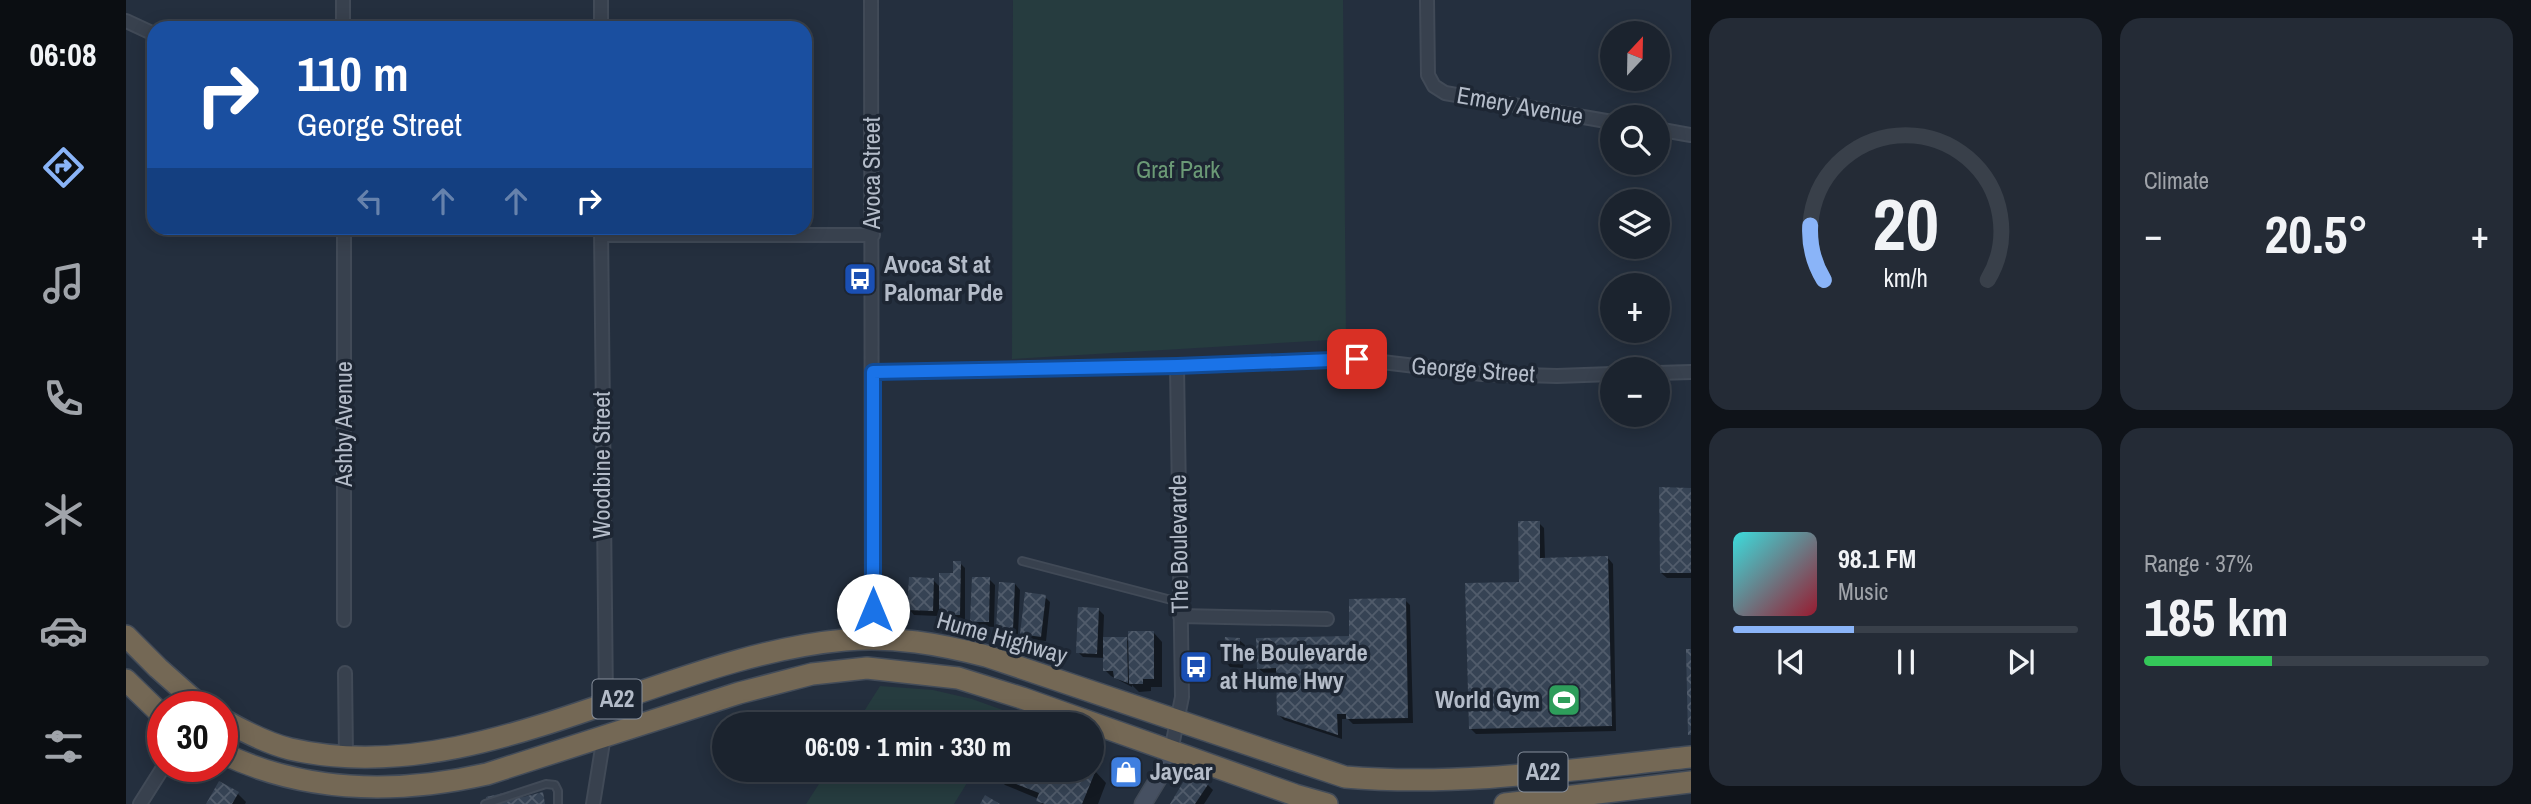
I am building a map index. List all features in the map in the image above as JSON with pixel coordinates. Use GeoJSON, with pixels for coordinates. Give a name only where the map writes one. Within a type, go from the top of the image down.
{"type":"FeatureCollection","features":[{"type":"Feature","properties":{"kind":"highway"},"geometry":{"type":"LineString","coordinates":[[126,636],[184,691]]}},
{"type":"Feature","properties":{"kind":"highway","name":"Hume Highway"},"geometry":{"type":"LineString","coordinates":[[238,728],[287,748],[346,757],[424,753],[477,743],[758,656],[817,644],[872,639],[912,639],[986,656],[1340,776],[1394,781],[1463,778],[1691,757]]}},
{"type":"Feature","properties":{"kind":"highway","name":"Hume Highway"},"geometry":{"type":"LineString","coordinates":[[238,760],[261,770],[314,784],[403,785],[465,779],[775,684],[812,674],[867,667],[958,678],[1295,795],[1330,804]]}},
{"type":"Feature","properties":{"kind":"highway"},"geometry":{"type":"LineString","coordinates":[[126,680],[147,700]]}},
{"type":"Feature","properties":{"kind":"highway"},"geometry":{"type":"LineString","coordinates":[[1330,804],[1340,776]]}},
{"type":"Feature","properties":{"kind":"highway","name":"A22"},"geometry":{"type":"LineString","coordinates":[[1505,804],[1691,782]]}},
{"type":"Feature","properties":{"kind":"street"},"geometry":{"type":"LineString","coordinates":[[343,0],[343,21]]}},
{"type":"Feature","properties":{"kind":"street"},"geometry":{"type":"LineString","coordinates":[[601,0],[601,21]]}},
{"type":"Feature","properties":{"kind":"street","name":"Avoca Street"},"geometry":{"type":"LineString","coordinates":[[872,0],[872,639]]}},
{"type":"Feature","properties":{"kind":"street","name":"Emery Avenue"},"geometry":{"type":"LineString","coordinates":[[1427,0],[1428,75],[1434,86],[1444,93],[1600,120]]}},
{"type":"Feature","properties":{"kind":"street"},"geometry":{"type":"LineString","coordinates":[[126,22],[147,31]]}},
{"type":"Feature","properties":{"kind":"street"},"geometry":{"type":"LineString","coordinates":[[1670,131],[1691,135]]}},
{"type":"Feature","properties":{"kind":"street"},"geometry":{"type":"LineString","coordinates":[[812,234],[873,235]]}},
{"type":"Feature","properties":{"kind":"street","name":"Ashby Avenue"},"geometry":{"type":"LineString","coordinates":[[344,235],[344,620]]}},
{"type":"Feature","properties":{"kind":"street","name":"Woodbine Street"},"geometry":{"type":"LineString","coordinates":[[601,235],[606,703]]}},
{"type":"Feature","properties":{"kind":"street","name":"George Street"},"geometry":{"type":"LineString","coordinates":[[873,372],[1177,366],[1357,359],[1482,374],[1600,374]]}},
{"type":"Feature","properties":{"kind":"street","name":"The Boulevarde"},"geometry":{"type":"LineString","coordinates":[[1171,751],[1182,697],[1177,366]]}},
{"type":"Feature","properties":{"kind":"street"},"geometry":{"type":"LineString","coordinates":[[1670,373],[1691,372]]}},
{"type":"Feature","properties":{"kind":"street"},"geometry":{"type":"LineString","coordinates":[[1180,616],[1327,618]]}},
{"type":"Feature","properties":{"kind":"street"},"geometry":{"type":"LineString","coordinates":[[345,673],[346,757]]}},
{"type":"Feature","properties":{"kind":"street"},"geometry":{"type":"LineString","coordinates":[[593,804],[604,736]]}},
{"type":"Feature","properties":{"kind":"street"},"geometry":{"type":"LineString","coordinates":[[1143,804],[1163,771],[1171,751]]}},
{"type":"Feature","properties":{"kind":"street"},"geometry":{"type":"LineString","coordinates":[[141,804],[154,782]]}},
{"type":"Feature","properties":{"kind":"lane"},"geometry":{"type":"LineString","coordinates":[[1021,561],[1179,602]]}},
{"type":"Feature","properties":{"kind":"lane"},"geometry":{"type":"LineString","coordinates":[[485,804],[546,784],[555,785],[558,804]]}},
{"type":"Feature","properties":{"kind":"green space","name":"Graf Park"},"geometry":{"type":"Polygon","coordinates":[[[1013,0],[1343,0],[1346,339],[1012,359],[1013,0]]]}},
{"type":"Feature","properties":{"kind":"green space"},"geometry":{"type":"Polygon","coordinates":[[[880,686],[933,690],[972,699],[1008,712],[864,712],[880,686]]]}},
{"type":"Feature","properties":{"kind":"green space"},"geometry":{"type":"Polygon","coordinates":[[[820,782],[968,782],[954,804],[806,804],[820,782]]]}},
{"type":"Feature","properties":{"kind":"building"},"geometry":{"type":"Polygon","coordinates":[[[1659,487],[1691,488],[1691,573],[1660,573],[1659,487]]]}},
{"type":"Feature","properties":{"kind":"building"},"geometry":{"type":"Polygon","coordinates":[[[1518,521],[1540,521],[1540,558],[1608,556],[1612,726],[1469,729],[1465,583],[1519,582],[1518,521]]]}},
{"type":"Feature","properties":{"kind":"building"},"geometry":{"type":"Polygon","coordinates":[[[953,561],[961,561],[960,615],[939,615],[939,573],[953,573],[953,561]]]}},
{"type":"Feature","properties":{"kind":"building"},"geometry":{"type":"Polygon","coordinates":[[[909,577],[934,578],[933,611],[907,610],[909,577]]]}},
{"type":"Feature","properties":{"kind":"building"},"geometry":{"type":"Polygon","coordinates":[[[972,577],[990,577],[989,622],[970,622],[972,577]]]}},
{"type":"Feature","properties":{"kind":"building"},"geometry":{"type":"Polygon","coordinates":[[[999,582],[1015,583],[1013,629],[996,628],[999,582]]]}},
{"type":"Feature","properties":{"kind":"building"},"geometry":{"type":"Polygon","coordinates":[[[1025,592],[1046,595],[1041,637],[1020,634],[1025,592]]]}},
{"type":"Feature","properties":{"kind":"building"},"geometry":{"type":"Polygon","coordinates":[[[1406,598],[1408,718],[1346,719],[1346,714],[1337,714],[1338,735],[1277,715],[1276,668],[1257,669],[1256,638],[1349,636],[1349,599],[1406,598]]]}},
{"type":"Feature","properties":{"kind":"building"},"geometry":{"type":"Polygon","coordinates":[[[1078,607],[1099,608],[1097,654],[1076,653],[1078,607]]]}},
{"type":"Feature","properties":{"kind":"building"},"geometry":{"type":"Polygon","coordinates":[[[1128,631],[1154,631],[1154,679],[1143,679],[1143,684],[1129,684],[1128,631]]]}},
{"type":"Feature","properties":{"kind":"building"},"geometry":{"type":"Polygon","coordinates":[[[1103,637],[1127,637],[1128,683],[1114,678],[1113,671],[1103,671],[1103,637]]]}},
{"type":"Feature","properties":{"kind":"building"},"geometry":{"type":"Polygon","coordinates":[[[1225,637],[1240,638],[1238,663],[1223,662],[1225,637]]]}},
{"type":"Feature","properties":{"kind":"building"},"geometry":{"type":"Polygon","coordinates":[[[1686,649],[1691,649],[1691,735],[1688,735],[1686,649]]]}},
{"type":"Feature","properties":{"kind":"building"},"geometry":{"type":"Polygon","coordinates":[[[1192,777],[1209,783],[1195,804],[1170,804],[1185,779],[1192,777]]]}},
{"type":"Feature","properties":{"kind":"building"},"geometry":{"type":"Polygon","coordinates":[[[218,782],[239,792],[232,804],[206,804],[218,782]]]}},
{"type":"Feature","properties":{"kind":"building"},"geometry":{"type":"Polygon","coordinates":[[[1011,782],[1091,782],[1082,804],[1045,804],[1036,801],[1039,793],[1011,782]]]}},
{"type":"Feature","properties":{"kind":"building"},"geometry":{"type":"Polygon","coordinates":[[[521,789],[523,797],[543,792],[545,804],[487,804],[486,797],[521,789]]]}},
{"type":"Feature","properties":{"kind":"building"},"geometry":{"type":"Polygon","coordinates":[[[985,795],[1000,804],[980,804],[985,795]]]}},
{"type":"Feature","properties":{"kind":"place","name":"Avoca St at Palomar Pde"},"geometry":{"type":"Point","coordinates":[860,279]}},
{"type":"Feature","properties":{"kind":"place","name":"The Boulevarde at Hume Hwy"},"geometry":{"type":"Point","coordinates":[1196,667]}},
{"type":"Feature","properties":{"kind":"place","name":"World Gym"},"geometry":{"type":"Point","coordinates":[1564,700]}},
{"type":"Feature","properties":{"kind":"place","name":"Jaycar"},"geometry":{"type":"Point","coordinates":[1126,772]}},
{"type":"Feature","properties":{"kind":"route"},"geometry":{"type":"LineString","coordinates":[[873,610],[873,372],[1177,366],[1357,359]]}}]}
